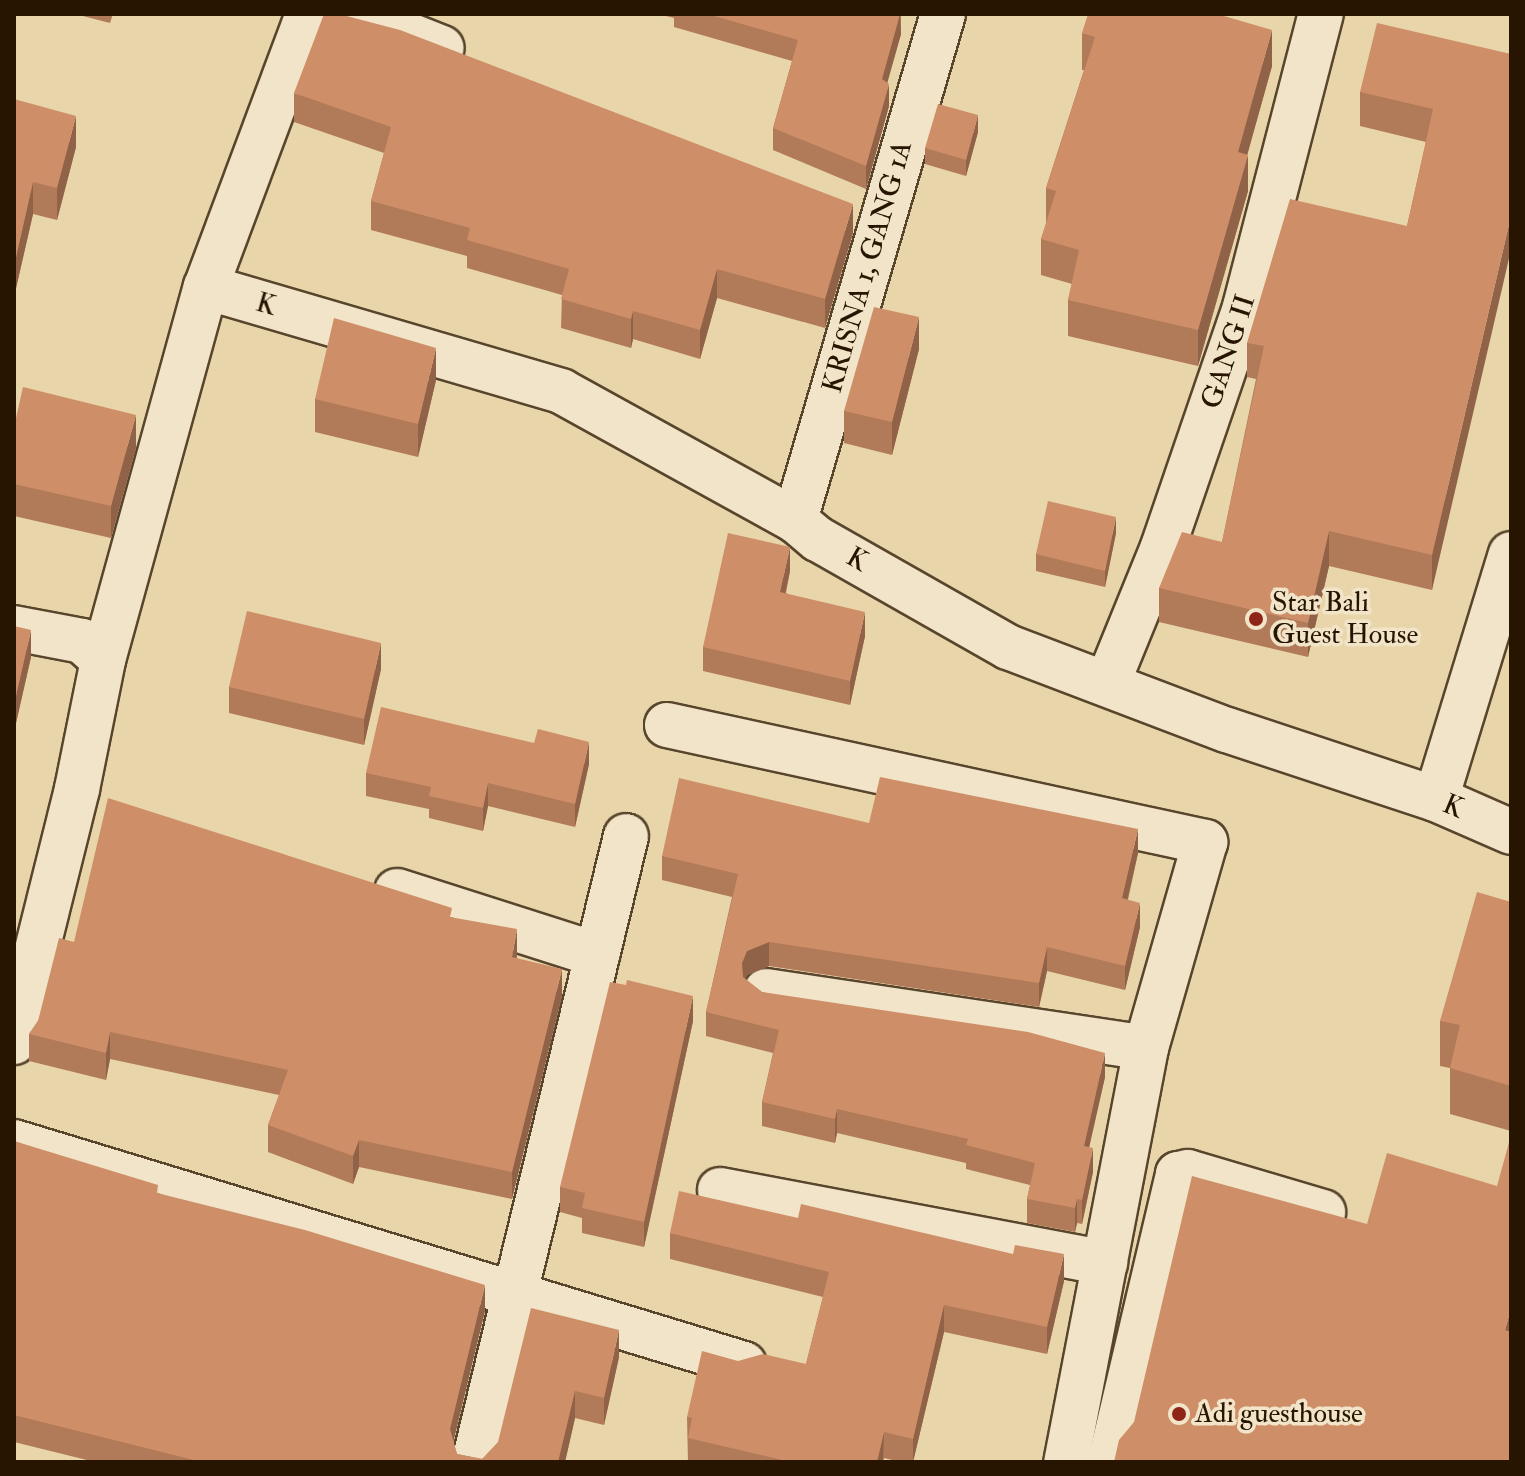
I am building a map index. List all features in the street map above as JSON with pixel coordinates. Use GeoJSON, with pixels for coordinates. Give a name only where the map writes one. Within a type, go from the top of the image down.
{"type":"FeatureCollection","features":[{"type":"Feature","properties":{"kind":"street"},"geometry":{"type":"LineString","coordinates":[[14,1042],[28,924],[77,789],[103,660],[206,287],[308,14]]}},
{"type":"Feature","properties":{"kind":"street"},"geometry":{"type":"LineString","coordinates":[[356,14],[487,65]]}},
{"type":"Feature","properties":{"kind":"street","name":"KRISNA 1, GANG 1A"},"geometry":{"type":"LineString","coordinates":[[795,520],[943,14]]}},
{"type":"Feature","properties":{"kind":"street","name":"GANG II"},"geometry":{"type":"LineString","coordinates":[[1108,682],[1163,547],[1245,307],[1321,14]]}},
{"type":"Feature","properties":{"kind":"street","name":"K"},"geometry":{"type":"LineString","coordinates":[[206,287],[561,391],[795,520],[818,539],[1008,647],[1108,682],[1227,730],[1436,799],[1511,832]]}},
{"type":"Feature","properties":{"kind":"street"},"geometry":{"type":"LineString","coordinates":[[1436,799],[1511,554]]}},
{"type":"Feature","properties":{"kind":"street"},"geometry":{"type":"LineString","coordinates":[[14,628],[82,641],[103,660]]}},
{"type":"Feature","properties":{"kind":"street"},"geometry":{"type":"LineString","coordinates":[[667,725],[1205,842],[1146,1048],[1066,1462]]}},
{"type":"Feature","properties":{"kind":"street"},"geometry":{"type":"LineString","coordinates":[[77,789],[122,803]]}},
{"type":"Feature","properties":{"kind":"street"},"geometry":{"type":"LineString","coordinates":[[474,1462],[626,836]]}},
{"type":"Feature","properties":{"kind":"street"},"geometry":{"type":"LineString","coordinates":[[359,879],[597,955]]}},
{"type":"Feature","properties":{"kind":"street"},"geometry":{"type":"LineString","coordinates":[[766,991],[1146,1048]]}},
{"type":"Feature","properties":{"kind":"street"},"geometry":{"type":"LineString","coordinates":[[14,1142],[744,1364]]}},
{"type":"Feature","properties":{"kind":"street"},"geometry":{"type":"LineString","coordinates":[[1110,1462],[1178,1174],[1188,1172],[1323,1212]]}},
{"type":"Feature","properties":{"kind":"street"},"geometry":{"type":"LineString","coordinates":[[720,1190],[1105,1263]]}},
{"type":"Feature","properties":{"kind":"building"},"geometry":{"type":"Polygon","coordinates":[[[324,14],[339,14],[400,30],[853,204],[825,299],[717,269],[700,330],[633,311],[631,319],[561,299],[569,269],[467,240],[470,228],[371,201],[391,127],[294,93],[324,14]]]}},
{"type":"Feature","properties":{"kind":"building"},"geometry":{"type":"Polygon","coordinates":[[[707,14],[900,14],[882,79],[889,84],[866,166],[773,128],[798,40],[707,14]]]}},
{"type":"Feature","properties":{"kind":"building"},"geometry":{"type":"Polygon","coordinates":[[[1088,14],[1217,14],[1272,30],[1238,152],[1248,155],[1198,330],[1068,300],[1079,250],[1041,239],[1056,191],[1046,188],[1095,37],[1082,33],[1088,14]]]}},
{"type":"Feature","properties":{"kind":"building"},"geometry":{"type":"Polygon","coordinates":[[[1377,23],[1511,54],[1511,216],[1432,555],[1329,531],[1308,623],[1159,588],[1182,532],[1222,542],[1264,346],[1247,343],[1290,199],[1407,226],[1433,109],[1360,92],[1377,23]]]}},
{"type":"Feature","properties":{"kind":"building"},"geometry":{"type":"Polygon","coordinates":[[[14,99],[76,116],[57,188],[33,182],[14,266],[14,99]]]}},
{"type":"Feature","properties":{"kind":"building"},"geometry":{"type":"Polygon","coordinates":[[[938,104],[978,115],[966,160],[925,148],[938,104]]]}},
{"type":"Feature","properties":{"kind":"building"},"geometry":{"type":"Polygon","coordinates":[[[874,307],[919,317],[892,422],[844,411],[874,307]]]}},
{"type":"Feature","properties":{"kind":"building"},"geometry":{"type":"Polygon","coordinates":[[[334,318],[436,348],[418,424],[315,399],[334,318]]]}},
{"type":"Feature","properties":{"kind":"building"},"geometry":{"type":"Polygon","coordinates":[[[23,387],[136,415],[111,506],[14,484],[14,427],[23,387]]]}},
{"type":"Feature","properties":{"kind":"building"},"geometry":{"type":"Polygon","coordinates":[[[1048,501],[1116,517],[1105,571],[1036,554],[1048,501]]]}},
{"type":"Feature","properties":{"kind":"building"},"geometry":{"type":"Polygon","coordinates":[[[728,533],[790,547],[780,592],[865,612],[850,681],[703,647],[728,533]]]}},
{"type":"Feature","properties":{"kind":"building"},"geometry":{"type":"Polygon","coordinates":[[[247,611],[381,643],[364,719],[229,687],[247,611]]]}},
{"type":"Feature","properties":{"kind":"building"},"geometry":{"type":"Polygon","coordinates":[[[14,626],[31,630],[16,696],[14,695],[14,626]]]}},
{"type":"Feature","properties":{"kind":"building"},"geometry":{"type":"Polygon","coordinates":[[[381,707],[534,743],[538,729],[589,742],[575,804],[488,783],[483,808],[429,796],[431,787],[366,773],[381,707]]]}},
{"type":"Feature","properties":{"kind":"building"},"geometry":{"type":"Polygon","coordinates":[[[880,777],[1138,829],[1122,898],[1140,903],[1125,966],[1047,947],[1039,983],[769,942],[747,951],[742,963],[743,977],[762,992],[1028,1032],[1105,1053],[1084,1146],[1093,1148],[1082,1200],[1077,1199],[1075,1208],[1027,1199],[1035,1163],[966,1145],[968,1139],[837,1109],[835,1119],[762,1102],[779,1030],[706,1012],[738,874],[662,856],[679,778],[869,823],[880,777]]]}},
{"type":"Feature","properties":{"kind":"building"},"geometry":{"type":"Polygon","coordinates":[[[108,798],[452,908],[450,917],[517,929],[512,957],[562,969],[512,1172],[359,1140],[353,1156],[268,1125],[288,1070],[110,1032],[106,1053],[29,1034],[38,1021],[59,938],[74,942],[108,798]]]}},
{"type":"Feature","properties":{"kind":"building"},"geometry":{"type":"Polygon","coordinates":[[[1477,892],[1511,902],[1511,1086],[1450,1068],[1460,1025],[1440,1021],[1477,892]]]}},
{"type":"Feature","properties":{"kind":"building"},"geometry":{"type":"Polygon","coordinates":[[[627,980],[693,996],[644,1222],[582,1208],[585,1193],[560,1187],[610,982],[626,985],[627,980]]]}},
{"type":"Feature","properties":{"kind":"building"},"geometry":{"type":"Polygon","coordinates":[[[1511,1135],[1511,1309],[1505,1330],[1511,1332],[1511,1462],[1114,1462],[1119,1440],[1134,1422],[1192,1176],[1367,1224],[1387,1153],[1497,1186],[1511,1135]]]}},
{"type":"Feature","properties":{"kind":"building"},"geometry":{"type":"Polygon","coordinates":[[[14,1141],[158,1185],[157,1193],[305,1230],[485,1285],[450,1429],[457,1454],[482,1459],[498,1442],[531,1308],[619,1330],[604,1398],[575,1391],[558,1462],[202,1462],[14,1415],[14,1141]]]}},
{"type":"Feature","properties":{"kind":"building"},"geometry":{"type":"Polygon","coordinates":[[[679,1191],[798,1218],[801,1204],[1013,1254],[1015,1245],[1064,1254],[1047,1327],[944,1305],[913,1439],[884,1432],[877,1462],[791,1462],[688,1438],[692,1418],[687,1417],[702,1351],[738,1361],[763,1354],[806,1364],[829,1272],[670,1233],[679,1191]]]}},
{"type":"Feature","properties":{"kind":"place","name":"Star Bali Guest House"},"geometry":{"type":"Point","coordinates":[1256,619]}},
{"type":"Feature","properties":{"kind":"place","name":"Adi guesthouse"},"geometry":{"type":"Point","coordinates":[1179,1414]}}]}
